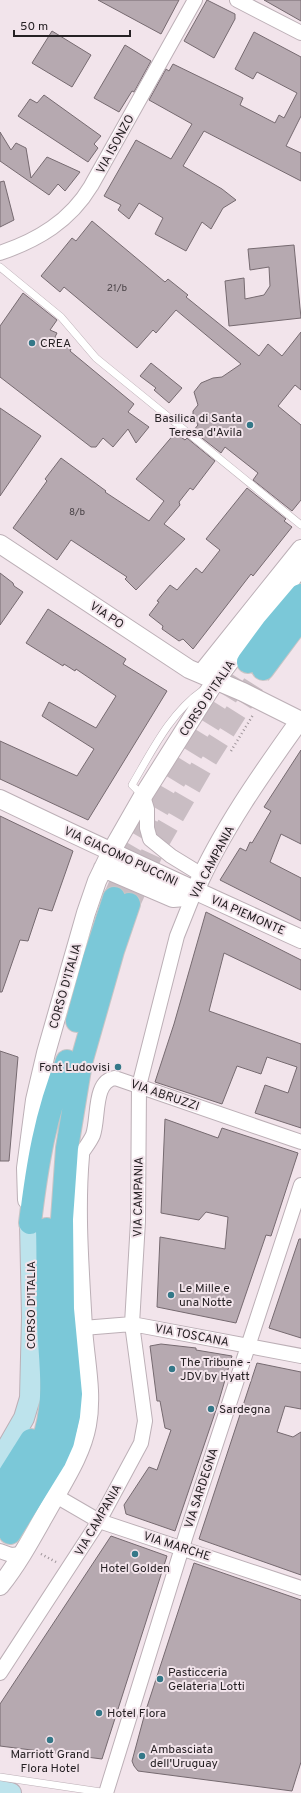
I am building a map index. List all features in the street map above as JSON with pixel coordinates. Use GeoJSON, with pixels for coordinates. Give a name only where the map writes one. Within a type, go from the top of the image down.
{"type":"FeatureCollection","features":[{"type":"Feature","properties":{"kind":"main road","name":"CORSO D'ITALIA"},"geometry":{"type":"LineString","coordinates":[[301,595],[274,628],[256,666],[301,618]]}},
{"type":"Feature","properties":{"kind":"main road","name":"CORSO D'ITALIA"},"geometry":{"type":"LineString","coordinates":[[122,901],[113,951],[80,1063],[67,1148],[62,1219],[64,1284],[63,1309],[71,1394],[66,1427],[59,1451],[50,1469],[3,1534],[38,1455],[46,1431],[51,1374],[48,1321],[48,1208],[52,1146],[67,1061],[94,959],[122,901]]}},
{"type":"Feature","properties":{"kind":"main road"},"geometry":{"type":"LineString","coordinates":[[80,1156],[97,1006]]}},
{"type":"Feature","properties":{"kind":"main road"},"geometry":{"type":"LineString","coordinates":[[30,1223],[41,1144],[55,1092],[67,1061]]}},
{"type":"Feature","properties":{"kind":"main road"},"geometry":{"type":"LineString","coordinates":[[64,1284],[77,1199]]}},
{"type":"Feature","properties":{"kind":"main road","name":"CORSO D'ITALIA"},"geometry":{"type":"LineString","coordinates":[[0,1460],[24,1418],[30,1398],[32,1317],[30,1223]]}},
{"type":"Feature","properties":{"kind":"main road"},"geometry":{"type":"LineString","coordinates":[[0,1489],[37,1430],[50,1399]]}},
{"type":"Feature","properties":{"kind":"main road"},"geometry":{"type":"LineString","coordinates":[[0,1792],[11,1793]]}},
{"type":"Feature","properties":{"kind":"street","name":"VIA ISONZO"},"geometry":{"type":"LineString","coordinates":[[0,254],[30,242],[48,232],[63,221],[80,203],[195,0]]}},
{"type":"Feature","properties":{"kind":"street"},"geometry":{"type":"LineString","coordinates":[[237,0],[301,32]]}},
{"type":"Feature","properties":{"kind":"street","name":"VIA PO"},"geometry":{"type":"LineString","coordinates":[[0,544],[189,669],[261,700],[301,720]]}},
{"type":"Feature","properties":{"kind":"street","name":"CORSO D'ITALIA"},"geometry":{"type":"LineString","coordinates":[[30,1223],[25,1176],[35,1100],[46,1053],[86,913],[103,868],[209,677],[301,549]]}},
{"type":"Feature","properties":{"kind":"street","name":"CORSO D'ITALIA"},"geometry":{"type":"LineString","coordinates":[[209,677],[301,566]]}},
{"type":"Feature","properties":{"kind":"street","name":"VIA CAMPANIA"},"geometry":{"type":"LineString","coordinates":[[0,1673],[99,1521],[141,1443],[146,1421],[132,1324],[138,1221],[139,1086],[177,936],[202,874],[242,804],[301,720]]}},
{"type":"Feature","properties":{"kind":"street"},"geometry":{"type":"LineString","coordinates":[[143,796],[147,809],[147,828],[150,839],[171,856],[202,874]]}},
{"type":"Feature","properties":{"kind":"street","name":"VIA GIACOMO PUCCINI"},"geometry":{"type":"LineString","coordinates":[[0,799],[111,852],[167,876],[195,891]]}},
{"type":"Feature","properties":{"kind":"street","name":"VIA GIACOMO PUCCINI"},"geometry":{"type":"LineString","coordinates":[[103,868],[173,898],[185,897],[195,891]]}},
{"type":"Feature","properties":{"kind":"street","name":"VIA PIEMONTE"},"geometry":{"type":"LineString","coordinates":[[195,891],[301,939]]}},
{"type":"Feature","properties":{"kind":"street","name":"VIA ABRUZZI"},"geometry":{"type":"LineString","coordinates":[[80,1156],[92,1136],[100,1090],[107,1080],[115,1078],[301,1142]]}},
{"type":"Feature","properties":{"kind":"street"},"geometry":{"type":"LineString","coordinates":[[0,1586],[30,1553],[79,1450],[88,1423],[89,1401],[83,1328],[77,1199],[80,1156]]}},
{"type":"Feature","properties":{"kind":"street","name":"VIA SARDEGNA"},"geometry":{"type":"LineString","coordinates":[[108,1793],[182,1547],[301,1185]]}},
{"type":"Feature","properties":{"kind":"street","name":"VIA TOSCANA"},"geometry":{"type":"LineString","coordinates":[[83,1328],[132,1324],[301,1356]]}},
{"type":"Feature","properties":{"kind":"street","name":"VIA MARCHE"},"geometry":{"type":"LineString","coordinates":[[56,1496],[99,1521],[182,1547],[301,1588]]}},
{"type":"Feature","properties":{"kind":"street"},"geometry":{"type":"LineString","coordinates":[[3,1534],[11,1555],[30,1553]]}},
{"type":"Feature","properties":{"kind":"lane"},"geometry":{"type":"LineString","coordinates":[[0,267],[60,317],[96,358],[301,526]]}},
{"type":"Feature","properties":{"kind":"lane"},"geometry":{"type":"LineString","coordinates":[[0,1777],[108,1793]]}},
{"type":"Feature","properties":{"kind":"path"},"geometry":{"type":"LineString","coordinates":[[232,751],[261,700]]}},
{"type":"Feature","properties":{"kind":"path"},"geometry":{"type":"LineString","coordinates":[[30,1553],[57,1563]]}},
{"type":"Feature","properties":{"kind":"building"},"geometry":{"type":"Polygon","coordinates":[[[98,0],[179,0],[161,34],[98,0]]]}},
{"type":"Feature","properties":{"kind":"building"},"geometry":{"type":"Polygon","coordinates":[[[207,0],[235,14],[235,19],[214,58],[184,41],[207,0]]]}},
{"type":"Feature","properties":{"kind":"building"},"geometry":{"type":"Polygon","coordinates":[[[264,0],[301,0],[301,21],[264,0]]]}},
{"type":"Feature","properties":{"kind":"building"},"geometry":{"type":"Polygon","coordinates":[[[52,31],[91,55],[72,87],[32,63],[52,31]]]}},
{"type":"Feature","properties":{"kind":"building"},"geometry":{"type":"Polygon","coordinates":[[[254,32],[301,57],[301,116],[286,146],[301,153],[301,181],[204,131],[183,166],[222,189],[236,200],[223,208],[211,229],[202,222],[186,251],[155,234],[163,218],[139,203],[129,219],[118,210],[121,205],[104,196],[136,140],[171,159],[192,124],[149,100],[166,69],[169,71],[173,64],[243,98],[240,105],[275,123],[279,115],[284,118],[297,93],[257,72],[253,79],[235,69],[254,32]]]}},
{"type":"Feature","properties":{"kind":"building"},"geometry":{"type":"Polygon","coordinates":[[[125,45],[151,61],[134,92],[132,91],[119,112],[94,98],[125,45]]]}},
{"type":"Feature","properties":{"kind":"building"},"geometry":{"type":"Polygon","coordinates":[[[44,95],[101,136],[94,144],[98,148],[88,162],[18,116],[30,99],[37,103],[44,95]]]}},
{"type":"Feature","properties":{"kind":"building"},"geometry":{"type":"Polygon","coordinates":[[[0,132],[11,150],[16,143],[26,148],[31,178],[47,157],[80,172],[65,191],[58,184],[49,195],[0,161],[0,132]]]}},
{"type":"Feature","properties":{"kind":"building"},"geometry":{"type":"Polygon","coordinates":[[[4,181],[14,220],[0,227],[0,182],[4,181]]]}},
{"type":"Feature","properties":{"kind":"building"},"geometry":{"type":"Polygon","coordinates":[[[92,221],[165,282],[168,279],[188,295],[186,297],[259,356],[268,344],[282,356],[301,332],[301,390],[295,385],[278,406],[301,425],[301,500],[292,511],[253,480],[258,473],[225,447],[221,453],[193,431],[198,425],[193,416],[193,411],[198,405],[194,392],[201,383],[213,378],[222,377],[241,364],[176,310],[156,333],[153,330],[137,348],[64,287],[60,292],[41,276],[72,238],[76,241],[92,221]]]}},
{"type":"Feature","properties":{"kind":"building"},"geometry":{"type":"Polygon","coordinates":[[[294,245],[301,318],[229,326],[225,281],[244,278],[245,299],[264,295],[270,286],[269,267],[250,270],[248,249],[294,245]]]}},
{"type":"Feature","properties":{"kind":"building"},"geometry":{"type":"Polygon","coordinates":[[[23,293],[57,320],[50,330],[57,333],[55,337],[134,404],[128,412],[149,427],[136,443],[128,429],[113,447],[103,438],[96,447],[91,447],[0,377],[0,326],[23,293]]]}},
{"type":"Feature","properties":{"kind":"building"},"geometry":{"type":"Polygon","coordinates":[[[151,363],[182,388],[169,403],[154,390],[156,388],[140,376],[151,363]]]}},
{"type":"Feature","properties":{"kind":"building"},"geometry":{"type":"Polygon","coordinates":[[[0,408],[41,436],[0,496],[0,408]]]}},
{"type":"Feature","properties":{"kind":"building"},"geometry":{"type":"Polygon","coordinates":[[[175,433],[185,440],[187,438],[215,461],[193,490],[190,488],[179,502],[180,505],[164,524],[185,539],[136,590],[125,579],[127,577],[71,540],[57,560],[13,528],[47,481],[45,479],[61,458],[106,491],[105,492],[149,521],[164,501],[136,479],[175,433]]]}},
{"type":"Feature","properties":{"kind":"building"},"geometry":{"type":"Polygon","coordinates":[[[247,488],[286,519],[284,521],[292,527],[253,576],[251,574],[193,649],[183,639],[179,641],[162,629],[163,626],[149,615],[159,602],[157,601],[170,585],[177,590],[196,568],[202,573],[220,550],[206,539],[247,488]]]}},
{"type":"Feature","properties":{"kind":"building"},"geometry":{"type":"Polygon","coordinates":[[[0,573],[23,592],[0,625],[0,573]]]}},
{"type":"Feature","properties":{"kind":"building"},"geometry":{"type":"Polygon","coordinates":[[[48,609],[126,659],[123,664],[167,691],[88,820],[0,779],[0,741],[77,776],[94,749],[42,716],[49,702],[96,728],[116,696],[76,669],[75,671],[64,664],[63,666],[26,643],[48,609]]]}},
{"type":"Feature","properties":{"kind":"building"},"geometry":{"type":"Polygon","coordinates":[[[301,750],[301,844],[281,834],[270,862],[301,878],[301,921],[220,880],[240,848],[246,851],[250,842],[252,843],[271,811],[264,807],[301,750]]]}},
{"type":"Feature","properties":{"kind":"building"},"geometry":{"type":"Polygon","coordinates":[[[0,816],[73,851],[52,911],[39,908],[28,941],[20,940],[2,992],[0,992],[0,816]]]}},
{"type":"Feature","properties":{"kind":"building"},"geometry":{"type":"Polygon","coordinates":[[[206,912],[301,960],[301,990],[224,953],[209,1011],[301,1044],[301,1128],[255,1113],[265,1085],[288,1093],[297,1067],[267,1057],[261,1074],[237,1066],[222,1104],[155,1082],[174,1024],[206,912]]]}},
{"type":"Feature","properties":{"kind":"building"},"geometry":{"type":"Polygon","coordinates":[[[0,1051],[18,1057],[9,1161],[0,1161],[0,1051]]]}},
{"type":"Feature","properties":{"kind":"building"},"geometry":{"type":"Polygon","coordinates":[[[165,1119],[218,1138],[222,1128],[298,1153],[271,1236],[266,1235],[236,1323],[157,1307],[160,1237],[225,1249],[228,1217],[206,1212],[199,1220],[161,1213],[165,1119]]]}},
{"type":"Feature","properties":{"kind":"building"},"geometry":{"type":"Polygon","coordinates":[[[299,1239],[301,1239],[301,1338],[269,1328],[299,1239]]]}},
{"type":"Feature","properties":{"kind":"building"},"geometry":{"type":"Polygon","coordinates":[[[161,1344],[196,1348],[196,1350],[232,1356],[218,1404],[175,1531],[126,1514],[124,1505],[149,1467],[157,1470],[171,1430],[165,1428],[160,1401],[157,1401],[150,1346],[161,1344]]]}},
{"type":"Feature","properties":{"kind":"building"},"geometry":{"type":"Polygon","coordinates":[[[257,1363],[301,1372],[301,1409],[285,1406],[277,1432],[293,1437],[301,1432],[301,1575],[199,1539],[257,1363]]]}},
{"type":"Feature","properties":{"kind":"building"},"geometry":{"type":"Polygon","coordinates":[[[111,1536],[167,1556],[102,1759],[0,1746],[0,1704],[111,1536]]]}},
{"type":"Feature","properties":{"kind":"building"},"geometry":{"type":"Polygon","coordinates":[[[194,1563],[301,1600],[301,1762],[292,1791],[138,1771],[134,1766],[132,1761],[145,1713],[194,1563]]]}},
{"type":"Feature","properties":{"kind":"tunnel"},"geometry":{"type":"LineString","coordinates":[[114,898],[133,853],[174,782],[248,662]]}},
{"type":"Feature","properties":{"kind":"tunnel"},"geometry":{"type":"LineString","coordinates":[[129,904],[152,853],[201,768],[263,669]]}},
{"type":"Feature","properties":{"kind":"place","name":"CREA"},"geometry":{"type":"Point","coordinates":[32,343]}},
{"type":"Feature","properties":{"kind":"place","name":"Basilica di Santa Teresa d'Avila"},"geometry":{"type":"Point","coordinates":[250,425]}},
{"type":"Feature","properties":{"kind":"place","name":"Font Ludovisi"},"geometry":{"type":"Point","coordinates":[118,1067]}},
{"type":"Feature","properties":{"kind":"place","name":"Le Mille e una Notte"},"geometry":{"type":"Point","coordinates":[171,1295]}},
{"type":"Feature","properties":{"kind":"place","name":"The Tribune - JDV by Hyatt"},"geometry":{"type":"Point","coordinates":[172,1369]}},
{"type":"Feature","properties":{"kind":"place","name":"Sardegna"},"geometry":{"type":"Point","coordinates":[211,1409]}},
{"type":"Feature","properties":{"kind":"place","name":"Hotel Golden"},"geometry":{"type":"Point","coordinates":[135,1554]}},
{"type":"Feature","properties":{"kind":"place","name":"Pasticceria Gelateria Lotti"},"geometry":{"type":"Point","coordinates":[160,1679]}},
{"type":"Feature","properties":{"kind":"place","name":"Hotel Flora"},"geometry":{"type":"Point","coordinates":[99,1713]}},
{"type":"Feature","properties":{"kind":"place","name":"Marriott Grand Flora Hotel"},"geometry":{"type":"Point","coordinates":[50,1740]}},
{"type":"Feature","properties":{"kind":"place","name":"Ambasciata dell'Uruguay"},"geometry":{"type":"Point","coordinates":[142,1756]}}]}
